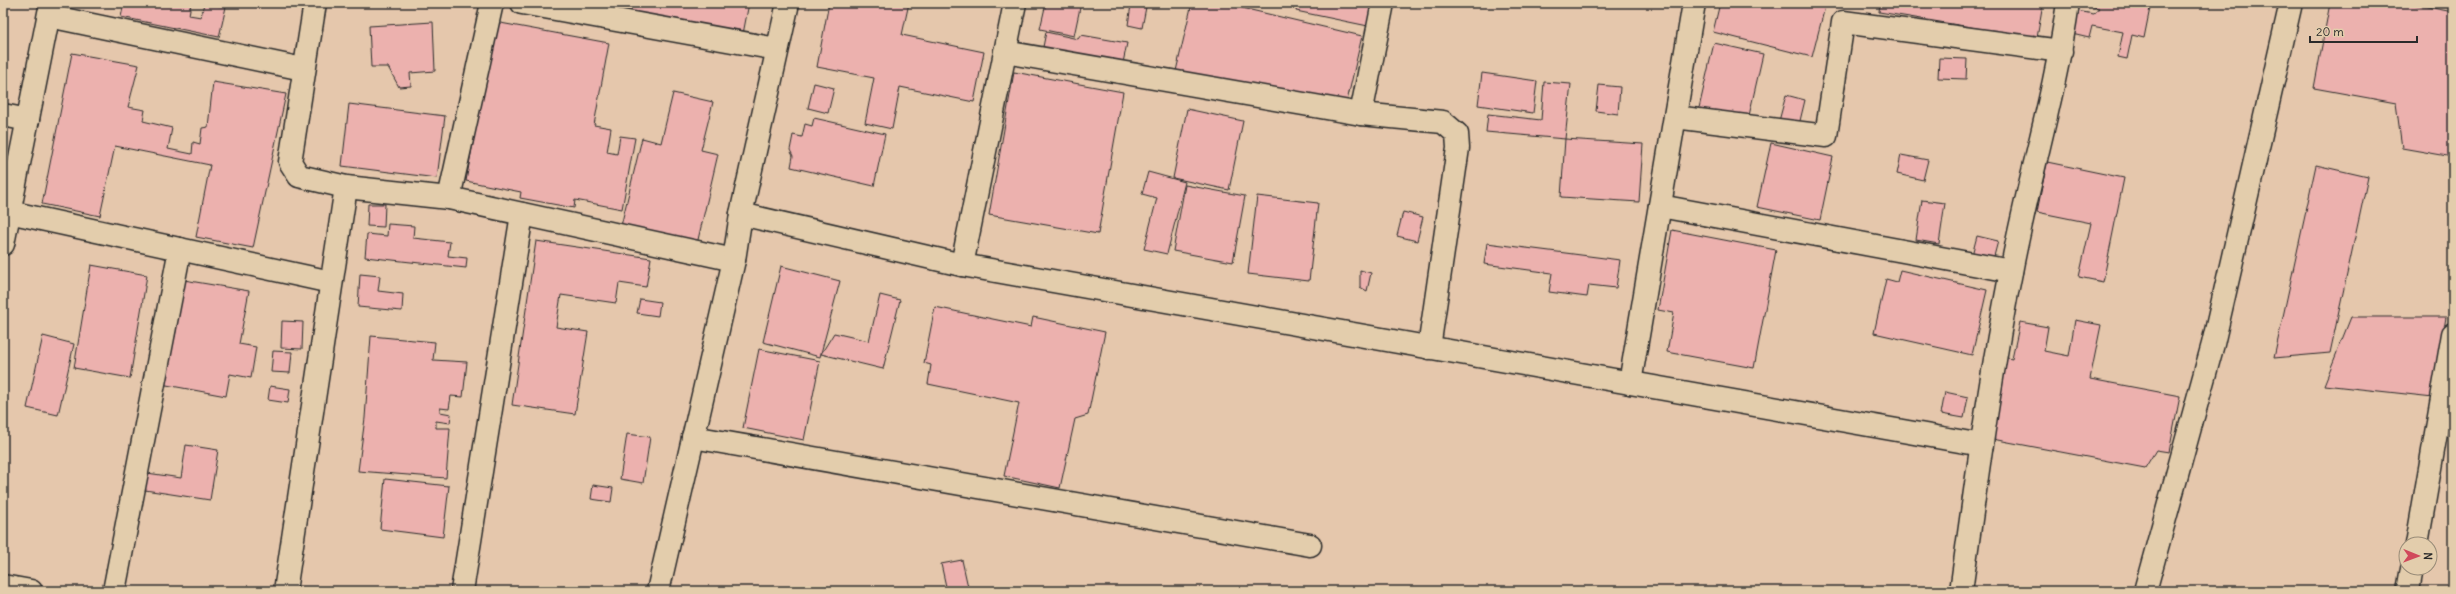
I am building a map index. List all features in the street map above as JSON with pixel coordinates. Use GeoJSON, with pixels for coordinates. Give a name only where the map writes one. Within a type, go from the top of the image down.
{"type":"FeatureCollection","features":[{"type":"Feature","properties":{"kind":"street"},"geometry":{"type":"LineString","coordinates":[[315,3],[303,68],[290,162],[299,176],[346,187],[449,198],[734,260]]}},
{"type":"Feature","properties":{"kind":"street"},"geometry":{"type":"LineString","coordinates":[[449,198],[492,3]]}},
{"type":"Feature","properties":{"kind":"street"},"geometry":{"type":"LineString","coordinates":[[522,3],[597,10],[777,48]]}},
{"type":"Feature","properties":{"kind":"street"},"geometry":{"type":"LineString","coordinates":[[658,591],[734,260],[741,214],[788,3]]}},
{"type":"Feature","properties":{"kind":"street"},"geometry":{"type":"LineString","coordinates":[[962,265],[1015,3]]}},
{"type":"Feature","properties":{"kind":"street"},"geometry":{"type":"LineString","coordinates":[[1361,114],[1383,3]]}},
{"type":"Feature","properties":{"kind":"street"},"geometry":{"type":"LineString","coordinates":[[1630,383],[1694,3]]}},
{"type":"Feature","properties":{"kind":"street"},"geometry":{"type":"LineString","coordinates":[[1961,591],[1982,446],[2011,271],[2061,51],[2068,3]]}},
{"type":"Feature","properties":{"kind":"street"},"geometry":{"type":"LineString","coordinates":[[2145,591],[2213,344],[2291,3]]}},
{"type":"Feature","properties":{"kind":"street"},"geometry":{"type":"LineString","coordinates":[[3,244],[50,10],[303,68]]}},
{"type":"Feature","properties":{"kind":"street"},"geometry":{"type":"LineString","coordinates":[[1675,117],[1826,136],[1843,22],[2061,51]]}},
{"type":"Feature","properties":{"kind":"street"},"geometry":{"type":"LineString","coordinates":[[1005,52],[1361,114],[1443,122],[1457,134],[1458,148],[1429,348]]}},
{"type":"Feature","properties":{"kind":"street"},"geometry":{"type":"LineString","coordinates":[[3,115],[28,120]]}},
{"type":"Feature","properties":{"kind":"street"},"geometry":{"type":"LineString","coordinates":[[284,591],[346,187]]}},
{"type":"Feature","properties":{"kind":"street"},"geometry":{"type":"LineString","coordinates":[[1660,206],[2011,271]]}},
{"type":"Feature","properties":{"kind":"street"},"geometry":{"type":"LineString","coordinates":[[9,212],[331,282]]}},
{"type":"Feature","properties":{"kind":"street"},"geometry":{"type":"LineString","coordinates":[[462,591],[522,214]]}},
{"type":"Feature","properties":{"kind":"street"},"geometry":{"type":"LineString","coordinates":[[741,214],[962,265],[1982,446]]}},
{"type":"Feature","properties":{"kind":"street"},"geometry":{"type":"LineString","coordinates":[[114,591],[180,249]]}},
{"type":"Feature","properties":{"kind":"street"},"geometry":{"type":"LineString","coordinates":[[2418,536],[2452,340]]}},
{"type":"Feature","properties":{"kind":"street"},"geometry":{"type":"LineString","coordinates":[[693,436],[1310,545]]}},
{"type":"Feature","properties":{"kind":"street"},"geometry":{"type":"LineString","coordinates":[[2408,591],[2411,576]]}},
{"type":"Feature","properties":{"kind":"street"},"geometry":{"type":"LineString","coordinates":[[3,586],[31,591]]}},
{"type":"Feature","properties":{"kind":"building"},"geometry":{"type":"Polygon","coordinates":[[[124,3],[143,6],[144,3],[191,3],[189,15],[201,17],[204,3],[226,7],[219,37],[121,17],[124,3]]]}},
{"type":"Feature","properties":{"kind":"building"},"geometry":{"type":"Polygon","coordinates":[[[609,3],[749,3],[743,34],[608,9],[609,3]]]}},
{"type":"Feature","properties":{"kind":"building"},"geometry":{"type":"Polygon","coordinates":[[[829,3],[909,3],[902,35],[984,52],[974,102],[900,87],[892,129],[865,123],[874,78],[817,67],[829,3]]]}},
{"type":"Feature","properties":{"kind":"building"},"geometry":{"type":"Polygon","coordinates":[[[1046,3],[1081,3],[1074,36],[1040,29],[1046,3]]]}},
{"type":"Feature","properties":{"kind":"building"},"geometry":{"type":"Polygon","coordinates":[[[1192,3],[1221,3],[1362,36],[1345,110],[1176,71],[1192,3]]]}},
{"type":"Feature","properties":{"kind":"building"},"geometry":{"type":"Polygon","coordinates":[[[1297,3],[1373,3],[1368,26],[1296,11],[1297,3]]]}},
{"type":"Feature","properties":{"kind":"building"},"geometry":{"type":"Polygon","coordinates":[[[1720,3],[1826,3],[1812,57],[1713,32],[1720,3]]]}},
{"type":"Feature","properties":{"kind":"building"},"geometry":{"type":"Polygon","coordinates":[[[1880,3],[2043,3],[2037,38],[1879,12],[1880,3]]]}},
{"type":"Feature","properties":{"kind":"building"},"geometry":{"type":"Polygon","coordinates":[[[2074,3],[2151,3],[2144,38],[2132,35],[2127,59],[2118,57],[2123,32],[2092,26],[2089,38],[2072,34],[2077,11],[2094,14],[2099,8],[2074,3]]]}},
{"type":"Feature","properties":{"kind":"building"},"geometry":{"type":"Polygon","coordinates":[[[2330,3],[2407,3],[2453,12],[2453,157],[2402,148],[2396,103],[2314,88],[2330,3]]]}},
{"type":"Feature","properties":{"kind":"building"},"geometry":{"type":"Polygon","coordinates":[[[1131,5],[1146,7],[1142,28],[1128,25],[1131,5]]]}},
{"type":"Feature","properties":{"kind":"building"},"geometry":{"type":"Polygon","coordinates":[[[433,22],[435,71],[410,73],[411,86],[399,87],[388,67],[371,67],[369,26],[433,22]]]}},
{"type":"Feature","properties":{"kind":"building"},"geometry":{"type":"Polygon","coordinates":[[[495,22],[609,43],[594,125],[611,128],[607,152],[617,154],[620,136],[635,138],[622,209],[575,200],[574,208],[520,198],[521,192],[466,181],[495,22]]]}},
{"type":"Feature","properties":{"kind":"building"},"geometry":{"type":"Polygon","coordinates":[[[1046,32],[1078,39],[1081,35],[1127,43],[1122,68],[1042,52],[1046,32]]]}},
{"type":"Feature","properties":{"kind":"building"},"geometry":{"type":"Polygon","coordinates":[[[1714,43],[1763,54],[1748,120],[1699,108],[1714,43]]]}},
{"type":"Feature","properties":{"kind":"building"},"geometry":{"type":"Polygon","coordinates":[[[72,53],[139,65],[128,107],[145,110],[143,121],[172,128],[168,149],[192,154],[193,142],[200,144],[202,128],[208,127],[213,82],[286,94],[253,248],[196,237],[210,165],[115,146],[100,216],[42,204],[72,53]]]}},
{"type":"Feature","properties":{"kind":"building"},"geometry":{"type":"Polygon","coordinates":[[[1939,58],[1967,59],[1966,79],[1938,78],[1939,58]]]}},
{"type":"Feature","properties":{"kind":"building"},"geometry":{"type":"Polygon","coordinates":[[[1014,72],[1123,92],[1098,234],[989,215],[1014,72]]]}},
{"type":"Feature","properties":{"kind":"building"},"geometry":{"type":"Polygon","coordinates":[[[1482,73],[1537,81],[1533,113],[1478,105],[1482,73]]]}},
{"type":"Feature","properties":{"kind":"building"},"geometry":{"type":"Polygon","coordinates":[[[1544,82],[1571,84],[1565,139],[1486,132],[1488,114],[1541,120],[1544,82]]]}},
{"type":"Feature","properties":{"kind":"building"},"geometry":{"type":"Polygon","coordinates":[[[814,83],[834,88],[828,113],[808,108],[814,83]]]}},
{"type":"Feature","properties":{"kind":"building"},"geometry":{"type":"Polygon","coordinates":[[[1599,85],[1620,87],[1618,114],[1596,111],[1599,85]]]}},
{"type":"Feature","properties":{"kind":"building"},"geometry":{"type":"Polygon","coordinates":[[[673,93],[713,102],[701,150],[718,154],[697,244],[621,226],[642,138],[661,143],[673,93]]]}},
{"type":"Feature","properties":{"kind":"building"},"geometry":{"type":"Polygon","coordinates":[[[1786,95],[1805,100],[1799,125],[1779,121],[1786,95]]]}},
{"type":"Feature","properties":{"kind":"building"},"geometry":{"type":"Polygon","coordinates":[[[349,104],[445,116],[437,178],[342,166],[349,104]]]}},
{"type":"Feature","properties":{"kind":"building"},"geometry":{"type":"Polygon","coordinates":[[[1187,109],[1243,121],[1229,190],[1173,178],[1187,109]]]}},
{"type":"Feature","properties":{"kind":"building"},"geometry":{"type":"Polygon","coordinates":[[[814,118],[885,134],[874,186],[791,167],[793,156],[790,150],[793,135],[802,137],[805,124],[812,126],[814,118]]]}},
{"type":"Feature","properties":{"kind":"building"},"geometry":{"type":"Polygon","coordinates":[[[1565,139],[1643,144],[1639,202],[1561,197],[1565,139]]]}},
{"type":"Feature","properties":{"kind":"building"},"geometry":{"type":"Polygon","coordinates":[[[1771,143],[1833,157],[1820,220],[1757,207],[1771,143]]]}},
{"type":"Feature","properties":{"kind":"building"},"geometry":{"type":"Polygon","coordinates":[[[1901,155],[1928,160],[1923,180],[1897,174],[1901,155]]]}},
{"type":"Feature","properties":{"kind":"building"},"geometry":{"type":"Polygon","coordinates":[[[2047,162],[2124,178],[2103,282],[2079,277],[2091,223],[2037,212],[2047,162]]]}},
{"type":"Feature","properties":{"kind":"building"},"geometry":{"type":"Polygon","coordinates":[[[2316,165],[2368,177],[2330,353],[2274,358],[2316,165]]]}},
{"type":"Feature","properties":{"kind":"building"},"geometry":{"type":"Polygon","coordinates":[[[1148,172],[1185,182],[1167,254],[1144,249],[1157,198],[1142,194],[1148,172]]]}},
{"type":"Feature","properties":{"kind":"building"},"geometry":{"type":"Polygon","coordinates":[[[1185,185],[1245,196],[1233,262],[1173,251],[1185,185]]]}},
{"type":"Feature","properties":{"kind":"building"},"geometry":{"type":"Polygon","coordinates":[[[1257,196],[1318,203],[1309,281],[1248,274],[1257,196]]]}},
{"type":"Feature","properties":{"kind":"building"},"geometry":{"type":"Polygon","coordinates":[[[1922,200],[1945,203],[1939,244],[1916,240],[1922,200]]]}},
{"type":"Feature","properties":{"kind":"building"},"geometry":{"type":"Polygon","coordinates":[[[368,204],[385,204],[384,227],[367,226],[368,204]]]}},
{"type":"Feature","properties":{"kind":"building"},"geometry":{"type":"Polygon","coordinates":[[[1403,212],[1423,217],[1417,241],[1397,236],[1403,212]]]}},
{"type":"Feature","properties":{"kind":"building"},"geometry":{"type":"Polygon","coordinates":[[[388,224],[414,226],[413,238],[450,242],[448,256],[467,258],[466,268],[365,257],[367,234],[387,236],[388,224]]]}},
{"type":"Feature","properties":{"kind":"building"},"geometry":{"type":"Polygon","coordinates":[[[1672,230],[1776,250],[1754,368],[1667,352],[1674,313],[1658,310],[1672,230]]]}},
{"type":"Feature","properties":{"kind":"building"},"geometry":{"type":"Polygon","coordinates":[[[1977,236],[1998,241],[1993,260],[1972,255],[1977,236]]]}},
{"type":"Feature","properties":{"kind":"building"},"geometry":{"type":"Polygon","coordinates":[[[536,241],[651,258],[646,287],[619,283],[616,303],[561,295],[556,327],[588,332],[575,414],[512,405],[536,241]]]}},
{"type":"Feature","properties":{"kind":"building"},"geometry":{"type":"Polygon","coordinates":[[[1487,243],[1620,260],[1616,288],[1589,285],[1587,297],[1549,292],[1552,273],[1484,264],[1487,243]]]}},
{"type":"Feature","properties":{"kind":"building"},"geometry":{"type":"Polygon","coordinates":[[[91,265],[147,275],[130,378],[74,368],[91,265]]]}},
{"type":"Feature","properties":{"kind":"building"},"geometry":{"type":"Polygon","coordinates":[[[781,266],[840,281],[820,357],[763,342],[781,266]]]}},
{"type":"Feature","properties":{"kind":"building"},"geometry":{"type":"Polygon","coordinates":[[[1360,270],[1371,273],[1367,291],[1360,287],[1360,270]]]}},
{"type":"Feature","properties":{"kind":"building"},"geometry":{"type":"Polygon","coordinates":[[[1900,270],[1987,290],[1972,355],[1874,333],[1886,279],[1897,282],[1900,270]]]}},
{"type":"Feature","properties":{"kind":"building"},"geometry":{"type":"Polygon","coordinates":[[[360,274],[380,276],[378,291],[403,294],[402,311],[358,307],[360,274]]]}},
{"type":"Feature","properties":{"kind":"building"},"geometry":{"type":"Polygon","coordinates":[[[184,280],[249,291],[239,344],[256,347],[251,378],[230,374],[226,396],[161,384],[169,336],[175,337],[184,280]]]}},
{"type":"Feature","properties":{"kind":"building"},"geometry":{"type":"Polygon","coordinates":[[[880,295],[900,300],[883,369],[821,354],[834,333],[869,341],[880,295]]]}},
{"type":"Feature","properties":{"kind":"building"},"geometry":{"type":"Polygon","coordinates":[[[640,299],[660,302],[658,316],[637,313],[640,299]]]}},
{"type":"Feature","properties":{"kind":"building"},"geometry":{"type":"Polygon","coordinates":[[[935,307],[1031,327],[1033,317],[1105,332],[1088,415],[1075,419],[1060,488],[1004,476],[1019,403],[928,384],[931,365],[924,363],[935,307]]]}},
{"type":"Feature","properties":{"kind":"building"},"geometry":{"type":"Polygon","coordinates":[[[2351,317],[2446,317],[2433,397],[2324,385],[2351,317]]]}},
{"type":"Feature","properties":{"kind":"building"},"geometry":{"type":"Polygon","coordinates":[[[2075,320],[2101,325],[2090,379],[2180,396],[2169,452],[2156,450],[2145,468],[1987,438],[2003,357],[2012,359],[2020,322],[2048,327],[2044,351],[2069,356],[2075,320]]]}},
{"type":"Feature","properties":{"kind":"building"},"geometry":{"type":"Polygon","coordinates":[[[282,321],[303,322],[302,349],[281,348],[282,321]]]}},
{"type":"Feature","properties":{"kind":"building"},"geometry":{"type":"Polygon","coordinates":[[[43,336],[74,344],[58,415],[27,408],[43,336]]]}},
{"type":"Feature","properties":{"kind":"building"},"geometry":{"type":"Polygon","coordinates":[[[371,336],[435,342],[433,360],[467,362],[463,397],[451,396],[449,409],[440,408],[440,412],[451,414],[450,423],[436,421],[436,428],[450,428],[446,478],[358,471],[365,418],[371,336]]]}},
{"type":"Feature","properties":{"kind":"building"},"geometry":{"type":"Polygon","coordinates":[[[759,349],[820,361],[804,440],[743,428],[759,349]]]}},
{"type":"Feature","properties":{"kind":"building"},"geometry":{"type":"Polygon","coordinates":[[[273,351],[292,352],[290,373],[271,372],[273,351]]]}},
{"type":"Feature","properties":{"kind":"building"},"geometry":{"type":"Polygon","coordinates":[[[270,386],[290,389],[288,403],[268,400],[270,386]]]}},
{"type":"Feature","properties":{"kind":"building"},"geometry":{"type":"Polygon","coordinates":[[[1945,392],[1968,397],[1964,418],[1941,414],[1945,392]]]}},
{"type":"Feature","properties":{"kind":"building"},"geometry":{"type":"Polygon","coordinates":[[[627,434],[650,437],[643,483],[620,479],[627,434]]]}},
{"type":"Feature","properties":{"kind":"building"},"geometry":{"type":"Polygon","coordinates":[[[186,445],[218,450],[210,500],[145,490],[147,473],[181,478],[186,445]]]}},
{"type":"Feature","properties":{"kind":"building"},"geometry":{"type":"Polygon","coordinates":[[[385,479],[449,486],[443,537],[380,529],[385,479]]]}},
{"type":"Feature","properties":{"kind":"building"},"geometry":{"type":"Polygon","coordinates":[[[593,485],[613,488],[611,502],[591,499],[593,485]]]}},
{"type":"Feature","properties":{"kind":"building"},"geometry":{"type":"Polygon","coordinates":[[[962,560],[968,587],[947,591],[941,564],[962,560]]]}}]}
